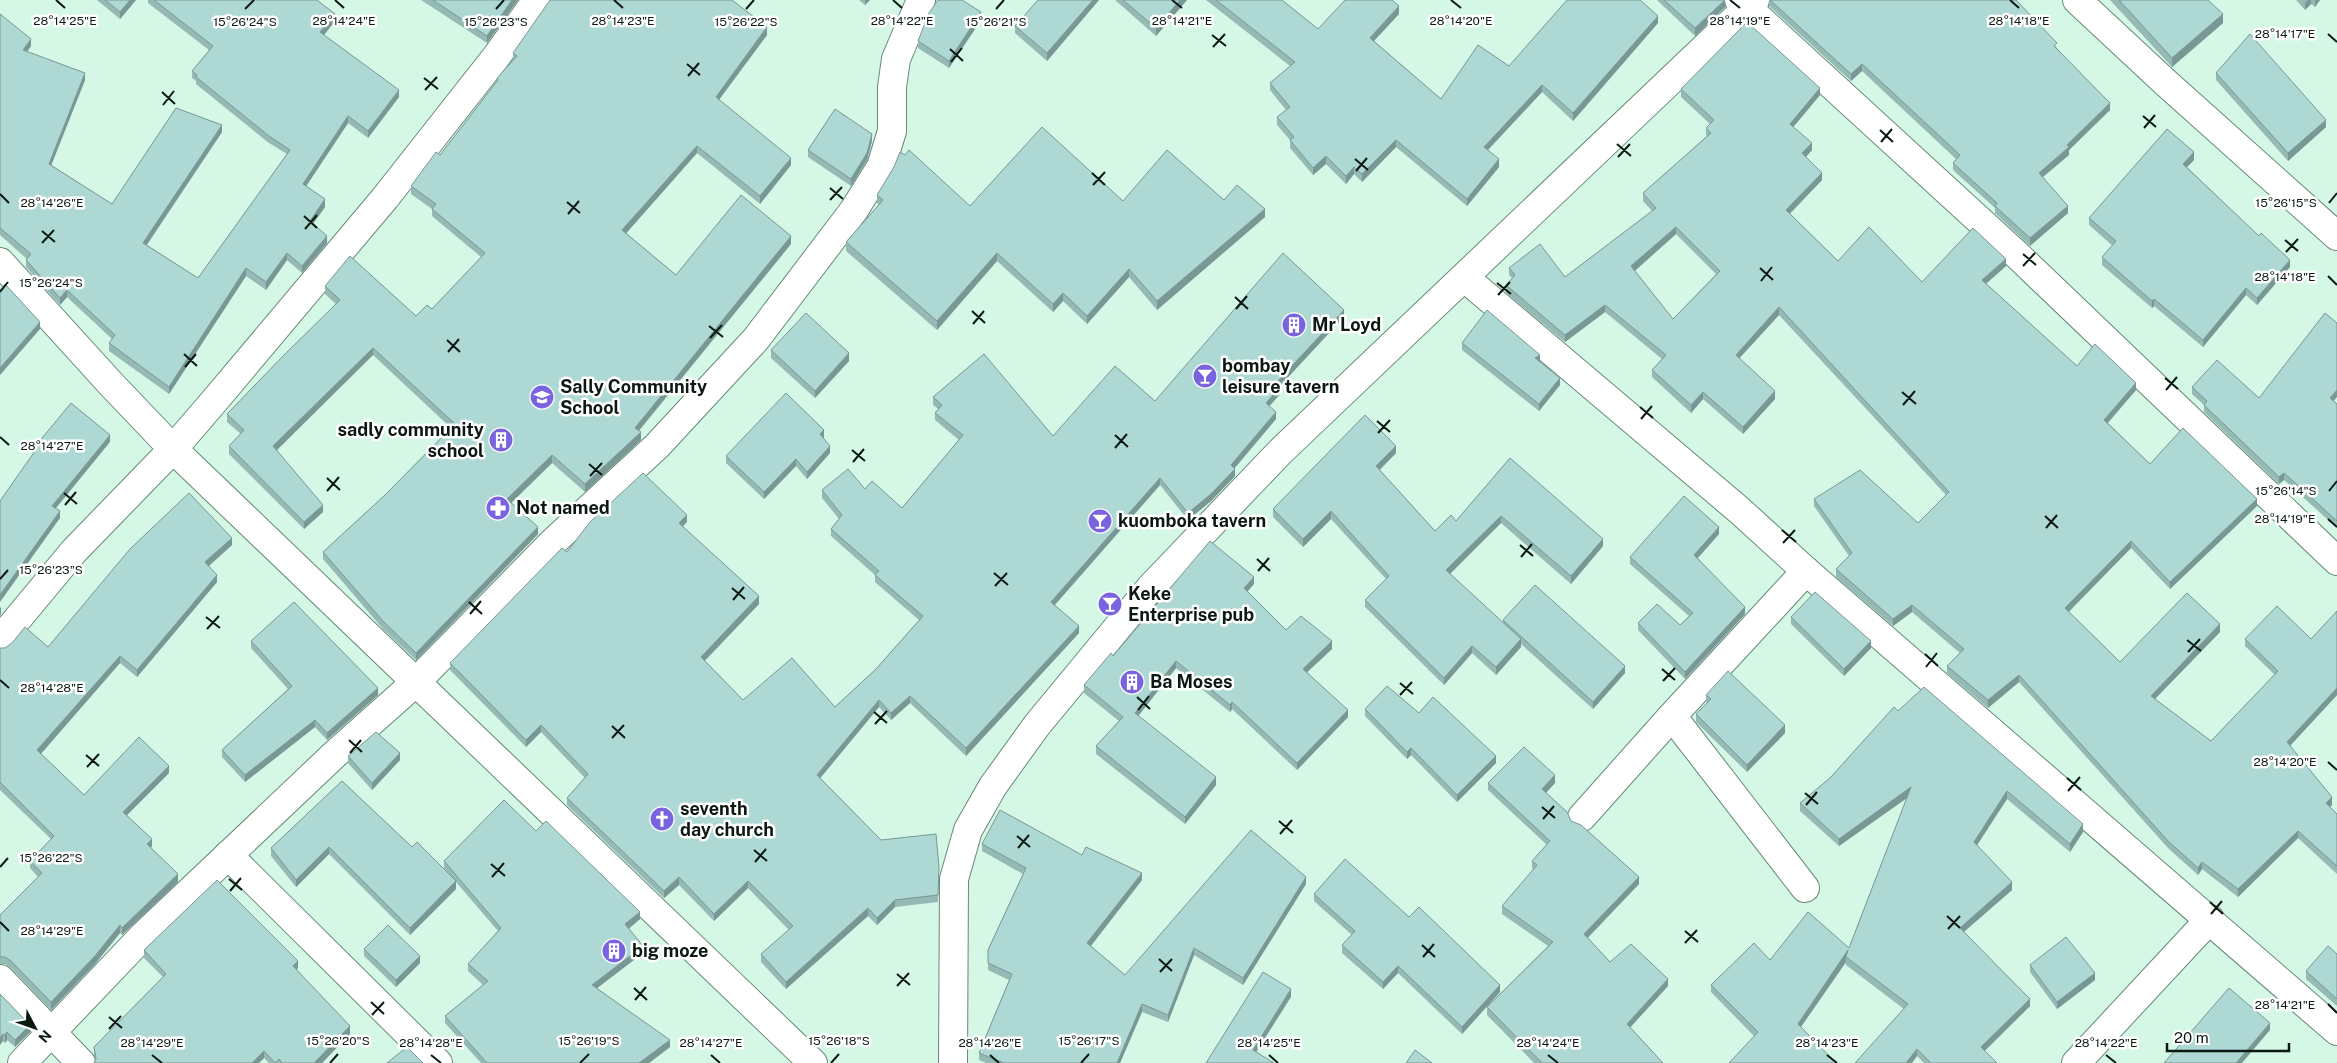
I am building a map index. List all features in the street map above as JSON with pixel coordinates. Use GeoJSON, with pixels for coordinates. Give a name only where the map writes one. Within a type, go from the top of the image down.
{"type":"FeatureCollection","features":[{"type":"Feature","properties":{"kind":"street"},"geometry":{"type":"LineString","coordinates":[[0,640],[74,551],[173,449],[385,198],[496,57],[537,0]]}},
{"type":"Feature","properties":{"kind":"street"},"geometry":{"type":"LineString","coordinates":[[22,1063],[143,936],[416,682],[552,543],[657,446],[756,339],[854,210],[881,167],[892,131],[892,87],[896,59],[921,0]]}},
{"type":"Feature","properties":{"kind":"street"},"geometry":{"type":"LineString","coordinates":[[2077,0],[2337,236]]}},
{"type":"Feature","properties":{"kind":"street"},"geometry":{"type":"LineString","coordinates":[[953,1063],[954,878],[968,830],[993,786],[1037,725],[1151,587],[1280,452],[1465,278],[1747,3],[2014,252],[2337,561]]}},
{"type":"Feature","properties":{"kind":"street"},"geometry":{"type":"LineString","coordinates":[[0,262],[173,449],[814,1063]]}},
{"type":"Feature","properties":{"kind":"street"},"geometry":{"type":"LineString","coordinates":[[1465,278],[1739,510],[1806,571],[2337,1031]]}},
{"type":"Feature","properties":{"kind":"street"},"geometry":{"type":"LineString","coordinates":[[1582,817],[1806,571]]}},
{"type":"Feature","properties":{"kind":"street"},"geometry":{"type":"LineString","coordinates":[[1672,716],[1805,888]]}},
{"type":"Feature","properties":{"kind":"street"},"geometry":{"type":"LineString","coordinates":[[228,855],[438,1063]]}},
{"type":"Feature","properties":{"kind":"street"},"geometry":{"type":"LineString","coordinates":[[2076,1063],[2210,919]]}},
{"type":"Feature","properties":{"kind":"street"},"geometry":{"type":"LineString","coordinates":[[0,979],[80,1063]]}},
{"type":"Feature","properties":{"kind":"building"},"geometry":{"type":"Polygon","coordinates":[[[105,0],[130,0],[120,12],[105,0]]]}},
{"type":"Feature","properties":{"kind":"building"},"geometry":{"type":"Polygon","coordinates":[[[154,0],[317,0],[335,14],[320,32],[399,90],[368,131],[348,116],[303,184],[325,199],[310,221],[327,236],[302,266],[287,253],[266,282],[246,268],[169,387],[109,343],[115,335],[67,290],[60,298],[26,260],[31,254],[0,228],[0,14],[31,39],[23,50],[85,73],[49,164],[112,204],[176,108],[222,125],[143,243],[198,278],[290,150],[269,136],[196,77],[197,75],[192,71],[213,46],[154,0]]]}},
{"type":"Feature","properties":{"kind":"building"},"geometry":{"type":"Polygon","coordinates":[[[433,0],[512,0],[487,36],[433,0]]]}},
{"type":"Feature","properties":{"kind":"building"},"geometry":{"type":"Polygon","coordinates":[[[550,0],[732,0],[767,27],[716,97],[791,158],[760,196],[697,146],[622,230],[676,275],[741,195],[791,236],[635,428],[641,432],[585,484],[552,455],[507,499],[538,527],[416,653],[383,621],[323,552],[385,495],[455,424],[373,348],[273,446],[323,505],[304,522],[229,446],[244,430],[227,414],[340,300],[325,286],[350,256],[416,316],[427,305],[432,309],[485,253],[432,209],[436,204],[411,186],[436,152],[440,155],[498,80],[497,78],[517,56],[513,53],[550,0]]]}},
{"type":"Feature","properties":{"kind":"building"},"geometry":{"type":"Polygon","coordinates":[[[938,0],[962,0],[981,12],[949,61],[918,41],[929,13],[938,0]]]}},
{"type":"Feature","properties":{"kind":"building"},"geometry":{"type":"Polygon","coordinates":[[[1038,0],[1093,0],[1047,53],[1015,26],[1038,0]]]}},
{"type":"Feature","properties":{"kind":"building"},"geometry":{"type":"Polygon","coordinates":[[[1123,0],[1180,0],[1156,28],[1123,0]]]}},
{"type":"Feature","properties":{"kind":"building"},"geometry":{"type":"Polygon","coordinates":[[[1216,0],[1282,0],[1318,29],[1345,0],[1392,0],[1399,6],[1370,38],[1441,99],[1478,45],[1509,66],[1567,0],[1640,0],[1658,16],[1573,113],[1542,85],[1484,147],[1499,159],[1467,199],[1396,140],[1362,174],[1354,167],[1346,176],[1326,156],[1313,168],[1290,140],[1294,137],[1277,117],[1290,107],[1270,83],[1295,62],[1216,0]]]}},
{"type":"Feature","properties":{"kind":"building"},"geometry":{"type":"Polygon","coordinates":[[[1664,0],[1725,0],[1695,28],[1664,0]]]}},
{"type":"Feature","properties":{"kind":"building"},"geometry":{"type":"Polygon","coordinates":[[[1770,0],[2016,0],[2057,43],[2054,46],[2110,103],[2067,145],[2069,147],[2039,173],[2068,206],[2030,238],[1995,206],[1997,203],[1953,163],[1960,155],[1862,64],[1851,74],[1770,0]]]}},
{"type":"Feature","properties":{"kind":"building"},"geometry":{"type":"Polygon","coordinates":[[[2119,0],[2208,0],[2223,14],[2172,58],[2119,0]]]}},
{"type":"Feature","properties":{"kind":"building"},"geometry":{"type":"Polygon","coordinates":[[[1747,22],[1820,88],[1790,124],[1812,143],[1802,153],[1822,173],[1786,210],[1838,261],[1869,227],[1922,282],[1973,228],[2006,259],[1982,280],[2077,366],[2095,344],[2136,383],[2104,420],[2150,464],[2183,428],[2257,499],[2170,582],[2131,541],[2065,608],[2120,662],[2187,593],[2220,624],[2151,696],[2211,741],[2278,671],[2245,639],[2277,606],[2311,639],[2337,611],[2337,688],[2287,742],[2332,797],[2326,803],[2337,814],[2337,866],[2298,831],[2238,889],[2202,862],[2198,868],[2168,841],[2019,675],[1988,700],[1947,666],[1964,649],[1912,605],[1893,619],[1836,569],[1852,553],[1814,499],[1860,470],[1918,523],[1949,492],[1779,307],[1736,355],[1775,391],[1743,427],[1703,392],[1691,405],[1652,370],[1666,355],[1605,305],[1565,335],[1506,285],[1515,275],[1509,268],[1540,244],[1565,277],[1656,208],[1643,193],[1711,133],[1706,128],[1714,120],[1681,89],[1747,22]],[[1676,227],[1631,266],[1673,319],[1720,271],[1676,227]]]}},
{"type":"Feature","properties":{"kind":"building"},"geometry":{"type":"Polygon","coordinates":[[[2250,34],[2326,120],[2288,153],[2216,73],[2250,34]]]}},
{"type":"Feature","properties":{"kind":"building"},"geometry":{"type":"Polygon","coordinates":[[[835,109],[872,134],[867,153],[851,179],[808,150],[835,109]]]}},
{"type":"Feature","properties":{"kind":"building"},"geometry":{"type":"Polygon","coordinates":[[[1042,127],[1123,201],[1167,150],[1224,200],[1237,185],[1265,209],[1157,301],[1129,269],[1087,316],[1063,293],[1053,304],[997,253],[937,321],[846,242],[883,200],[877,195],[894,167],[900,152],[905,155],[909,150],[970,206],[1042,127]]]}},
{"type":"Feature","properties":{"kind":"building"},"geometry":{"type":"Polygon","coordinates":[[[2167,129],[2194,152],[2183,164],[2259,236],[2261,233],[2290,260],[2257,298],[2246,288],[2203,340],[2154,299],[2152,301],[2102,257],[2116,241],[2089,218],[2167,129]]]}},
{"type":"Feature","properties":{"kind":"building"},"geometry":{"type":"Polygon","coordinates":[[[1283,253],[1344,310],[1276,383],[1280,387],[1266,403],[1276,412],[1231,465],[1235,469],[1211,494],[1188,513],[1160,478],[1051,602],[1079,626],[966,748],[910,696],[891,713],[879,700],[817,775],[881,840],[936,834],[939,867],[938,895],[895,900],[877,918],[868,908],[786,982],[761,954],[793,926],[748,881],[714,914],[679,877],[664,891],[567,798],[588,774],[541,725],[526,740],[450,663],[562,548],[567,552],[590,522],[643,473],[687,515],[679,523],[759,596],[701,657],[743,700],[792,658],[835,707],[876,669],[923,616],[875,575],[879,571],[831,529],[842,515],[822,490],[848,469],[865,489],[872,481],[902,508],[963,435],[935,413],[942,405],[933,397],[984,354],[1053,436],[1115,366],[1155,401],[1283,253]]]}},
{"type":"Feature","properties":{"kind":"building"},"geometry":{"type":"Polygon","coordinates":[[[5,284],[40,322],[0,368],[0,290],[5,284]]]}},
{"type":"Feature","properties":{"kind":"building"},"geometry":{"type":"Polygon","coordinates":[[[1487,310],[1540,355],[1535,358],[1560,378],[1539,404],[1462,343],[1487,310]]]}},
{"type":"Feature","properties":{"kind":"building"},"geometry":{"type":"Polygon","coordinates":[[[806,313],[849,353],[815,391],[771,350],[806,313]]]}},
{"type":"Feature","properties":{"kind":"building"},"geometry":{"type":"Polygon","coordinates":[[[2325,313],[2337,323],[2337,390],[2330,398],[2337,404],[2337,521],[2284,473],[2279,477],[2204,405],[2207,401],[2192,387],[2217,360],[2259,398],[2325,313]]]}},
{"type":"Feature","properties":{"kind":"building"},"geometry":{"type":"Polygon","coordinates":[[[786,393],[824,430],[820,434],[830,446],[807,472],[796,459],[764,492],[726,456],[786,393]]]}},
{"type":"Feature","properties":{"kind":"building"},"geometry":{"type":"Polygon","coordinates":[[[71,403],[110,435],[52,506],[60,511],[0,595],[0,501],[35,451],[33,449],[71,403]]]}},
{"type":"Feature","properties":{"kind":"building"},"geometry":{"type":"Polygon","coordinates":[[[1365,415],[1396,446],[1376,466],[1435,531],[1451,515],[1456,521],[1510,458],[1603,539],[1571,576],[1501,516],[1446,570],[1521,639],[1496,667],[1472,646],[1444,678],[1365,600],[1389,576],[1331,511],[1303,539],[1273,509],[1365,415]]]}},
{"type":"Feature","properties":{"kind":"building"},"geometry":{"type":"Polygon","coordinates":[[[189,493],[232,538],[205,562],[217,575],[137,670],[120,656],[37,750],[84,795],[139,737],[169,766],[123,812],[152,839],[147,844],[178,874],[122,928],[120,925],[95,956],[51,1002],[11,961],[5,957],[0,957],[0,915],[42,873],[30,861],[54,836],[0,782],[0,648],[5,648],[12,643],[25,627],[48,647],[130,549],[189,493]]]}},
{"type":"Feature","properties":{"kind":"building"},"geometry":{"type":"Polygon","coordinates":[[[1684,496],[1719,527],[1694,555],[1745,607],[1685,672],[1638,623],[1657,604],[1680,625],[1693,613],[1630,557],[1684,496]]]}},
{"type":"Feature","properties":{"kind":"building"},"geometry":{"type":"Polygon","coordinates":[[[1210,541],[1254,577],[1244,588],[1286,630],[1301,616],[1332,641],[1303,669],[1348,710],[1297,763],[1232,702],[1230,705],[1176,661],[1135,713],[1216,777],[1185,817],[1096,746],[1123,717],[1084,685],[1111,653],[1113,656],[1210,541]]]}},
{"type":"Feature","properties":{"kind":"building"},"geometry":{"type":"Polygon","coordinates":[[[1535,585],[1625,666],[1593,702],[1503,620],[1535,585]]]}},
{"type":"Feature","properties":{"kind":"building"},"geometry":{"type":"Polygon","coordinates":[[[1815,592],[1871,641],[1844,669],[1791,617],[1815,592]]]}},
{"type":"Feature","properties":{"kind":"building"},"geometry":{"type":"Polygon","coordinates":[[[294,602],[378,688],[327,733],[315,720],[245,775],[222,750],[292,686],[251,641],[294,602]]]}},
{"type":"Feature","properties":{"kind":"building"},"geometry":{"type":"Polygon","coordinates":[[[1728,671],[1785,725],[1747,765],[1696,714],[1711,699],[1706,695],[1728,671]]]}},
{"type":"Feature","properties":{"kind":"building"},"geometry":{"type":"Polygon","coordinates":[[[1387,686],[1419,713],[1433,697],[1496,756],[1457,795],[1411,748],[1407,752],[1365,709],[1387,686]]]}},
{"type":"Feature","properties":{"kind":"building"},"geometry":{"type":"Polygon","coordinates":[[[1924,687],[2083,824],[2070,844],[2007,791],[1974,842],[2012,882],[1960,928],[2030,999],[1981,1047],[1997,1063],[1931,1063],[1917,1049],[1906,1063],[1855,1063],[1908,1004],[1846,957],[1848,950],[1798,1024],[1836,1063],[1729,1063],[1758,1032],[1711,985],[1754,943],[1770,960],[1808,912],[1849,948],[1911,787],[1839,839],[1800,803],[1830,778],[1894,707],[1898,711],[1924,687]]]}},
{"type":"Feature","properties":{"kind":"building"},"geometry":{"type":"Polygon","coordinates":[[[376,732],[400,753],[372,783],[348,756],[376,732]]]}},
{"type":"Feature","properties":{"kind":"building"},"geometry":{"type":"Polygon","coordinates":[[[1524,747],[1555,775],[1542,789],[1567,812],[1571,821],[1581,825],[1639,877],[1584,934],[1610,962],[1631,944],[1668,979],[1627,1024],[1663,1063],[1542,1063],[1487,1007],[1553,942],[1502,906],[1537,865],[1532,861],[1550,841],[1488,783],[1524,747]]]}},
{"type":"Feature","properties":{"kind":"building"},"geometry":{"type":"Polygon","coordinates":[[[342,781],[412,847],[417,842],[456,881],[410,928],[329,847],[296,880],[271,848],[342,781]]]}},
{"type":"Feature","properties":{"kind":"building"},"geometry":{"type":"Polygon","coordinates":[[[504,800],[536,831],[546,821],[640,912],[625,924],[643,946],[592,985],[670,1040],[639,1063],[487,1063],[445,1016],[488,981],[468,964],[501,928],[444,861],[504,800]]]}},
{"type":"Feature","properties":{"kind":"building"},"geometry":{"type":"Polygon","coordinates":[[[1000,810],[1082,855],[1086,847],[1142,873],[1087,943],[1125,975],[1251,830],[1306,877],[1243,978],[1194,948],[1168,1015],[1142,1004],[1117,1063],[1004,1063],[979,1053],[1012,974],[988,963],[988,950],[1026,868],[982,844],[1000,810]]]}},
{"type":"Feature","properties":{"kind":"building"},"geometry":{"type":"Polygon","coordinates":[[[1345,859],[1409,917],[1419,907],[1500,985],[1462,1027],[1398,966],[1383,982],[1342,945],[1355,931],[1314,894],[1345,859]]]}},
{"type":"Feature","properties":{"kind":"building"},"geometry":{"type":"Polygon","coordinates":[[[217,880],[298,961],[293,966],[350,1026],[314,1063],[282,1063],[279,1059],[275,1063],[264,1051],[252,1063],[94,1063],[96,1059],[94,1047],[166,974],[144,950],[217,880]]]}},
{"type":"Feature","properties":{"kind":"building"},"geometry":{"type":"Polygon","coordinates":[[[388,925],[420,956],[396,980],[364,949],[388,925]]]}},
{"type":"Feature","properties":{"kind":"building"},"geometry":{"type":"Polygon","coordinates":[[[2066,937],[2095,973],[2057,1002],[2030,965],[2066,937]]]}},
{"type":"Feature","properties":{"kind":"building"},"geometry":{"type":"Polygon","coordinates":[[[2328,946],[2337,954],[2337,999],[2306,971],[2328,946]]]}},
{"type":"Feature","properties":{"kind":"building"},"geometry":{"type":"Polygon","coordinates":[[[1263,972],[1291,989],[1253,1050],[1274,1063],[1206,1063],[1263,972]]]}},
{"type":"Feature","properties":{"kind":"building"},"geometry":{"type":"Polygon","coordinates":[[[2229,988],[2270,1023],[2236,1063],[2164,1063],[2229,988]]]}},
{"type":"Feature","properties":{"kind":"building"},"geometry":{"type":"Polygon","coordinates":[[[0,994],[30,1025],[15,1040],[7,1032],[0,1038],[0,994]]]}},
{"type":"Feature","properties":{"kind":"building"},"geometry":{"type":"Polygon","coordinates":[[[407,1047],[423,1063],[387,1063],[407,1047]]]}},
{"type":"Feature","properties":{"kind":"building"},"geometry":{"type":"Polygon","coordinates":[[[1415,1050],[1432,1063],[1406,1063],[1415,1050]]]}},
{"type":"Feature","properties":{"kind":"place","name":"Mr Loyd"},"geometry":{"type":"Point","coordinates":[1294,325]}},
{"type":"Feature","properties":{"kind":"place","name":"bombay leisure tavern"},"geometry":{"type":"Point","coordinates":[1205,376]}},
{"type":"Feature","properties":{"kind":"place","name":"Sally Community School"},"geometry":{"type":"Point","coordinates":[542,397]}},
{"type":"Feature","properties":{"kind":"place","name":"sadly community school"},"geometry":{"type":"Point","coordinates":[501,440]}},
{"type":"Feature","properties":{"kind":"place","name":"Not named"},"geometry":{"type":"Point","coordinates":[498,508]}},
{"type":"Feature","properties":{"kind":"place","name":"kuomboka tavern"},"geometry":{"type":"Point","coordinates":[1100,521]}},
{"type":"Feature","properties":{"kind":"place","name":"Keke Enterprise pub"},"geometry":{"type":"Point","coordinates":[1110,604]}},
{"type":"Feature","properties":{"kind":"place","name":"Ba Moses"},"geometry":{"type":"Point","coordinates":[1132,682]}},
{"type":"Feature","properties":{"kind":"place","name":"seventh day church"},"geometry":{"type":"Point","coordinates":[662,819]}},
{"type":"Feature","properties":{"kind":"place","name":"big moze"},"geometry":{"type":"Point","coordinates":[614,951]}}]}
